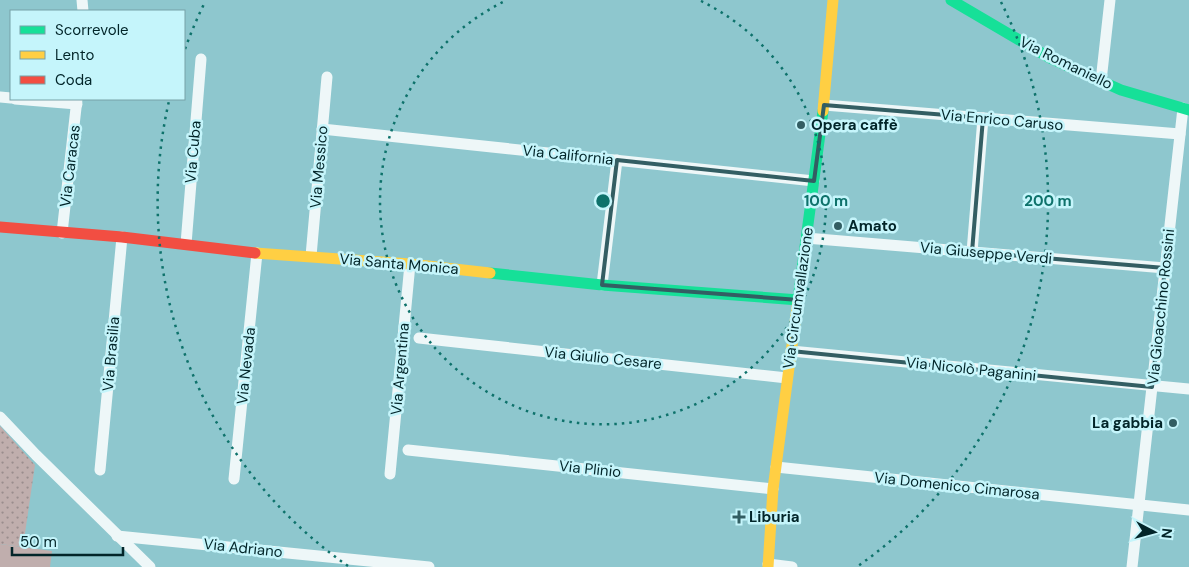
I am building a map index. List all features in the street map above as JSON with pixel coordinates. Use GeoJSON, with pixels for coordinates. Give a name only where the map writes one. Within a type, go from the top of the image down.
{"type":"FeatureCollection","features":[{"type":"Feature","properties":{"kind":"street","name":"Via Circumvallazione"},"geometry":{"type":"LineString","coordinates":[[768,566],[773,489],[824,105],[833,0]]}},
{"type":"Feature","properties":{"kind":"street","name":"Via Romaniello"},"geometry":{"type":"LineString","coordinates":[[950,0],[1050,58],[1122,90],[1186,109]]}},
{"type":"Feature","properties":{"kind":"street"},"geometry":{"type":"LineString","coordinates":[[1101,81],[1110,0]]}},
{"type":"Feature","properties":{"kind":"street","name":"Via Cuba"},"geometry":{"type":"LineString","coordinates":[[186,244],[200,59]]}},
{"type":"Feature","properties":{"kind":"street","name":"Via Messico"},"geometry":{"type":"LineString","coordinates":[[311,256],[327,77]]}},
{"type":"Feature","properties":{"kind":"street"},"geometry":{"type":"LineString","coordinates":[[36,100],[77,102]]}},
{"type":"Feature","properties":{"kind":"street","name":"Via Caracas"},"geometry":{"type":"LineString","coordinates":[[62,233],[77,102]]}},
{"type":"Feature","properties":{"kind":"street","name":"Via Enrico Caruso"},"geometry":{"type":"LineString","coordinates":[[824,105],[1180,134]]}},
{"type":"Feature","properties":{"kind":"street","name":"Via Gioacchino Rossini"},"geometry":{"type":"LineString","coordinates":[[1132,567],[1180,134],[1186,109]]}},
{"type":"Feature","properties":{"kind":"street"},"geometry":{"type":"LineString","coordinates":[[972,252],[983,118]]}},
{"type":"Feature","properties":{"kind":"street","name":"Via California"},"geometry":{"type":"LineString","coordinates":[[322,130],[814,181]]}},
{"type":"Feature","properties":{"kind":"street"},"geometry":{"type":"LineString","coordinates":[[602,284],[617,160]]}},
{"type":"Feature","properties":{"kind":"street","name":"Via Santa Monica"},"geometry":{"type":"LineString","coordinates":[[0,227],[186,244],[257,253],[410,264],[602,284],[799,300]]}},
{"type":"Feature","properties":{"kind":"street","name":"Via Brasilia"},"geometry":{"type":"LineString","coordinates":[[100,470],[122,238]]}},
{"type":"Feature","properties":{"kind":"street","name":"Via Giuseppe Verdi"},"geometry":{"type":"LineString","coordinates":[[806,238],[1165,268]]}},
{"type":"Feature","properties":{"kind":"street","name":"Via Nevada"},"geometry":{"type":"LineString","coordinates":[[234,479],[257,253]]}},
{"type":"Feature","properties":{"kind":"street","name":"Via Argentina"},"geometry":{"type":"LineString","coordinates":[[390,474],[410,264]]}},
{"type":"Feature","properties":{"kind":"street","name":"Via Giulio Cesare"},"geometry":{"type":"LineString","coordinates":[[420,338],[787,378]]}},
{"type":"Feature","properties":{"kind":"street","name":"Via Nicolò Paganini"},"geometry":{"type":"LineString","coordinates":[[791,351],[1189,390]]}},
{"type":"Feature","properties":{"kind":"street"},"geometry":{"type":"LineString","coordinates":[[0,416],[117,536],[150,567]]}},
{"type":"Feature","properties":{"kind":"street","name":"Via Plinio"},"geometry":{"type":"LineString","coordinates":[[408,450],[773,489]]}},
{"type":"Feature","properties":{"kind":"street","name":"Via Domenico Cimarosa"},"geometry":{"type":"LineString","coordinates":[[776,467],[1138,505]]}},
{"type":"Feature","properties":{"kind":"street"},"geometry":{"type":"LineString","coordinates":[[1138,505],[1189,510]]}},
{"type":"Feature","properties":{"kind":"street","name":"Via Adriano"},"geometry":{"type":"LineString","coordinates":[[117,536],[429,567]]}},
{"type":"Feature","properties":{"kind":"street"},"geometry":{"type":"LineString","coordinates":[[768,566],[792,567]]}},
{"type":"Feature","properties":{"kind":"highlighted area"},"geometry":{"type":"Polygon","coordinates":[[[824,105],[983,118],[972,252],[1165,268],[1152,387],[791,351],[799,300],[602,285],[617,160],[814,181],[824,105]]]}},
{"type":"Feature","properties":{"kind":"shaded area"},"geometry":{"type":"Polygon","coordinates":[[[0,426],[35,465],[23,547],[0,544],[0,426]]]}},
{"type":"Feature","properties":{"kind":"shaded area"},"geometry":{"type":"Polygon","coordinates":[[[0,544],[52,551],[50,567],[0,567],[0,544]]]}},
{"type":"Feature","properties":{"kind":"traffic: fast"},"geometry":{"type":"LineString","coordinates":[[951,0],[1050,58],[1121,90],[1189,110]]}},
{"type":"Feature","properties":{"kind":"traffic: fast"},"geometry":{"type":"LineString","coordinates":[[798,300],[823,111]]}},
{"type":"Feature","properties":{"kind":"traffic: fast"},"geometry":{"type":"LineString","coordinates":[[490,273],[602,285],[799,300]]}},
{"type":"Feature","properties":{"kind":"traffic: slow"},"geometry":{"type":"LineString","coordinates":[[823,111],[833,0]]}},
{"type":"Feature","properties":{"kind":"traffic: slow"},"geometry":{"type":"LineString","coordinates":[[255,253],[410,264],[490,273]]}},
{"type":"Feature","properties":{"kind":"traffic: slow"},"geometry":{"type":"LineString","coordinates":[[768,567],[773,489],[798,300]]}},
{"type":"Feature","properties":{"kind":"traffic: jam"},"geometry":{"type":"LineString","coordinates":[[0,227],[122,237],[255,253]]}},
{"type":"Feature","properties":{"kind":"place","name":"Opera caffè"},"geometry":{"type":"Point","coordinates":[801,125]}},
{"type":"Feature","properties":{"kind":"place","name":"Amato"},"geometry":{"type":"Point","coordinates":[838,226]}},
{"type":"Feature","properties":{"kind":"place","name":"La gabbia"},"geometry":{"type":"Point","coordinates":[1173,423]}},
{"type":"Feature","properties":{"kind":"place","name":"Liburia"},"geometry":{"type":"Point","coordinates":[739,517]}}]}
